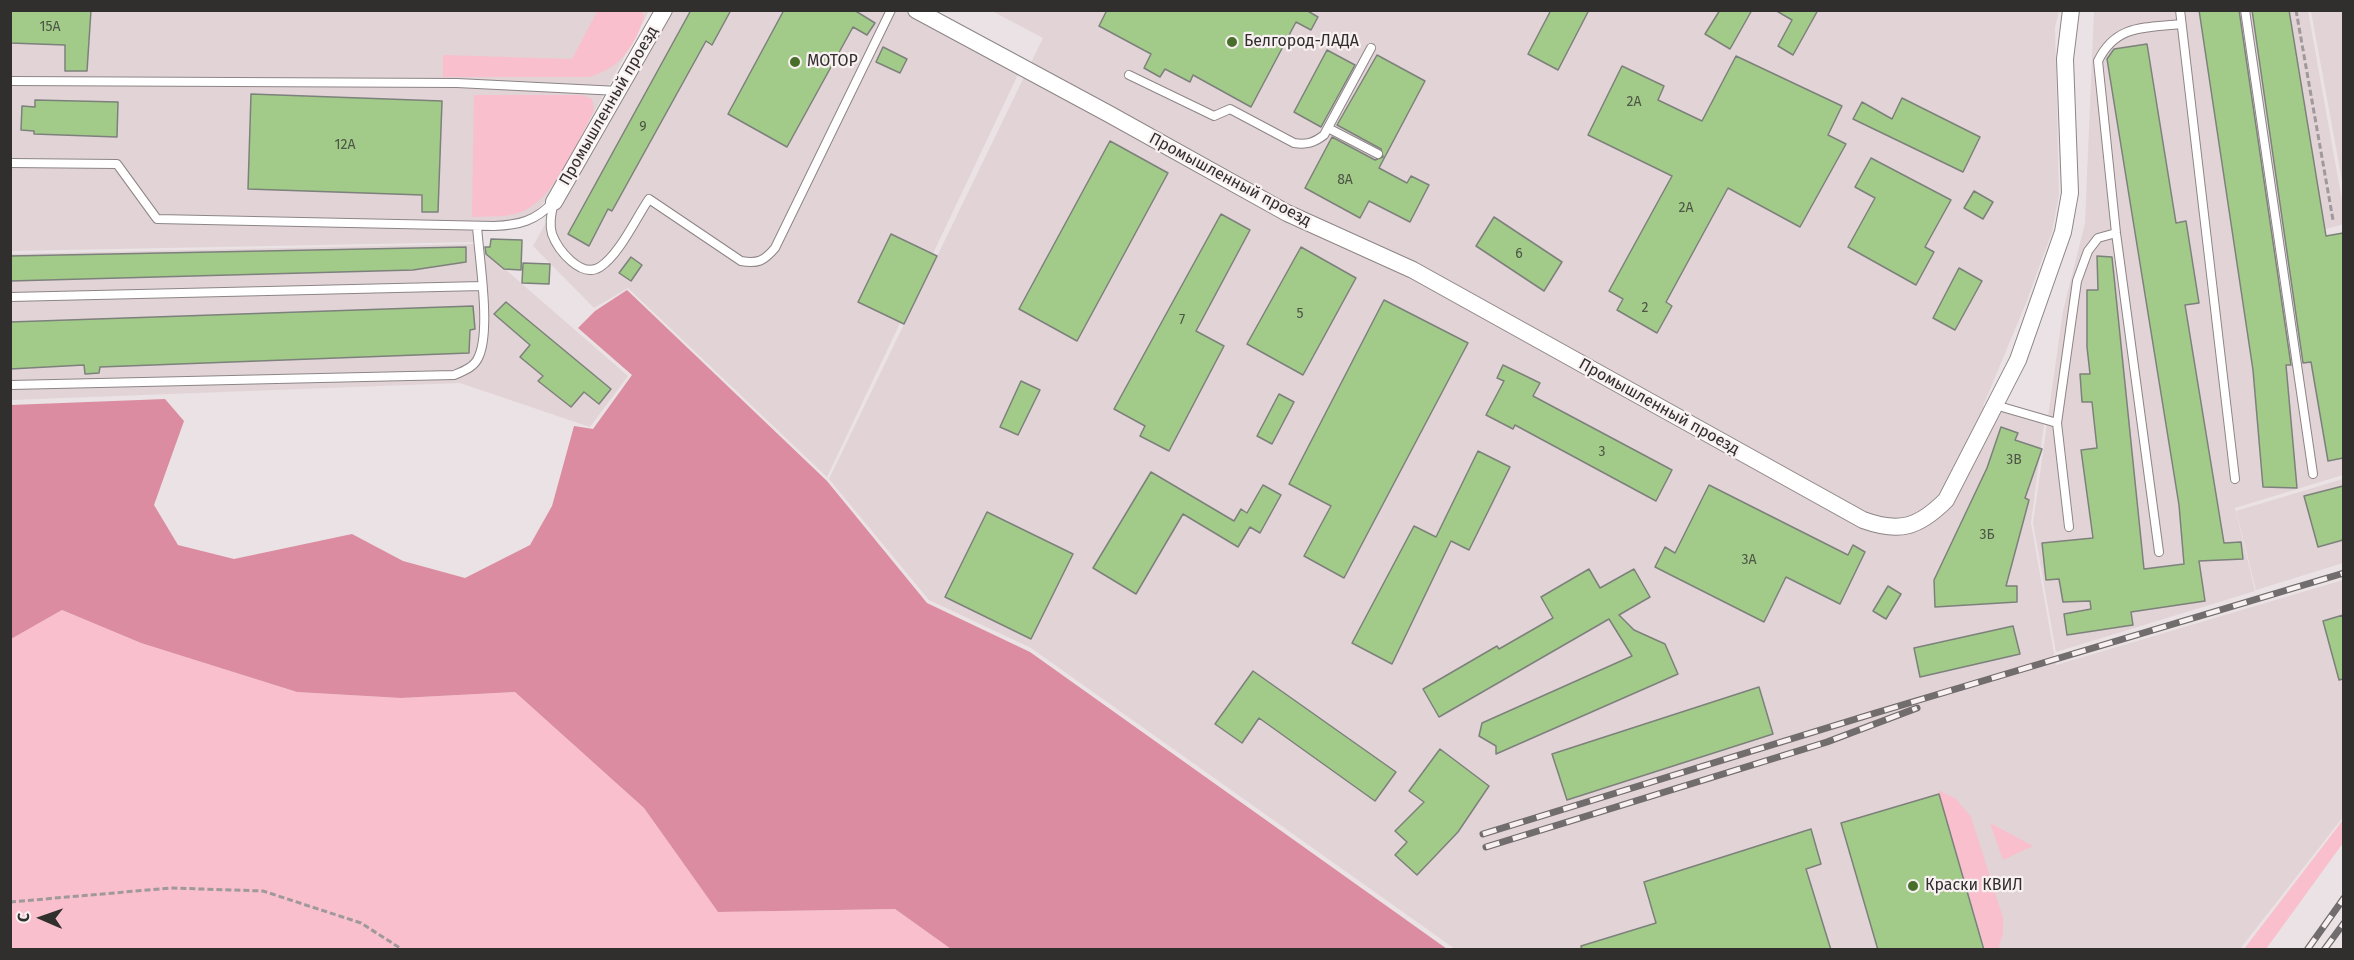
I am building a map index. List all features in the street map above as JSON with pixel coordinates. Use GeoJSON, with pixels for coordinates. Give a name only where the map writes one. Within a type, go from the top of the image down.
{"type":"FeatureCollection","features":[{"type":"Feature","properties":{"kind":"street","name":"Промышленный проезд"},"geometry":{"type":"LineString","coordinates":[[554,202],[620,91],[664,10]]}},
{"type":"Feature","properties":{"kind":"street","name":"Промышленный проезд"},"geometry":{"type":"LineString","coordinates":[[916,10],[1287,213],[1413,270],[1863,520],[1882,527],[1905,527],[1928,518],[1946,500],[2018,360],[2063,232],[2070,193],[2065,58],[2071,10]]}},
{"type":"Feature","properties":{"kind":"lane"},"geometry":{"type":"LineString","coordinates":[[554,202],[550,219],[552,233],[558,247],[578,266],[587,270],[598,269],[609,260],[649,199],[741,261],[755,263],[766,259],[775,248],[891,10]]}},
{"type":"Feature","properties":{"kind":"lane"},"geometry":{"type":"LineString","coordinates":[[2180,10],[2235,478]]}},
{"type":"Feature","properties":{"kind":"lane"},"geometry":{"type":"LineString","coordinates":[[2245,10],[2313,474]]}},
{"type":"Feature","properties":{"kind":"lane"},"geometry":{"type":"LineString","coordinates":[[2160,552],[2116,233],[2098,61],[2106,45],[2120,33],[2181,24]]}},
{"type":"Feature","properties":{"kind":"lane"},"geometry":{"type":"LineString","coordinates":[[1129,75],[1214,116],[1230,109],[1294,143],[1305,144],[1317,141],[1328,128],[1371,48]]}},
{"type":"Feature","properties":{"kind":"lane"},"geometry":{"type":"LineString","coordinates":[[10,81],[457,83],[620,91]]}},
{"type":"Feature","properties":{"kind":"lane"},"geometry":{"type":"LineString","coordinates":[[1328,128],[1378,154]]}},
{"type":"Feature","properties":{"kind":"lane"},"geometry":{"type":"LineString","coordinates":[[10,163],[117,164],[157,219],[477,226],[526,222],[537,218],[554,202]]}},
{"type":"Feature","properties":{"kind":"lane"},"geometry":{"type":"LineString","coordinates":[[10,385],[454,375],[468,370],[479,357],[482,340],[482,286],[477,226]]}},
{"type":"Feature","properties":{"kind":"lane"},"geometry":{"type":"LineString","coordinates":[[2068,527],[2057,423],[2077,281],[2081,266],[2098,238],[2116,233]]}},
{"type":"Feature","properties":{"kind":"lane"},"geometry":{"type":"LineString","coordinates":[[10,297],[482,286]]}},
{"type":"Feature","properties":{"kind":"lane"},"geometry":{"type":"LineString","coordinates":[[1995,405],[2057,423]]}},
{"type":"Feature","properties":{"kind":"path"},"geometry":{"type":"LineString","coordinates":[[2296,10],[2333,220]]}},
{"type":"Feature","properties":{"kind":"path"},"geometry":{"type":"LineString","coordinates":[[10,902],[171,888],[263,891],[362,923],[403,950]]}},
{"type":"Feature","properties":{"kind":"shaded area"},"geometry":{"type":"Polygon","coordinates":[[[598,10],[642,11],[644,17],[631,47],[617,62],[600,73],[589,77],[443,77],[443,55],[572,59],[598,10]]]}},
{"type":"Feature","properties":{"kind":"shaded area"},"geometry":{"type":"Polygon","coordinates":[[[10,11],[649,11],[547,199],[534,213],[514,220],[476,222],[475,242],[11,251],[10,11]]]}},
{"type":"Feature","properties":{"kind":"shaded area"},"geometry":{"type":"Polygon","coordinates":[[[663,11],[924,11],[1022,66],[827,477],[628,288],[594,308],[533,246],[663,11]]]}},
{"type":"Feature","properties":{"kind":"shaded area"},"geometry":{"type":"Polygon","coordinates":[[[992,11],[2059,11],[2055,27],[2059,195],[2052,232],[2026,303],[1983,406],[2044,424],[2031,523],[2056,665],[2343,580],[2343,817],[2240,949],[1455,949],[1031,648],[929,600],[829,479],[1043,38],[992,11]]]}},
{"type":"Feature","properties":{"kind":"shaded area"},"geometry":{"type":"Polygon","coordinates":[[[2094,11],[2308,11],[2343,206],[2344,224],[2299,236],[2343,459],[2343,475],[2235,508],[2255,591],[2056,652],[2033,523],[2063,311],[2085,223],[2094,11]]]}},
{"type":"Feature","properties":{"kind":"shaded area"},"geometry":{"type":"Polygon","coordinates":[[[2311,11],[2343,11],[2343,186],[2311,11]]]}},
{"type":"Feature","properties":{"kind":"shaded area"},"geometry":{"type":"Polygon","coordinates":[[[474,95],[582,95],[592,99],[594,111],[563,170],[543,197],[531,207],[518,213],[472,217],[474,95]]]}},
{"type":"Feature","properties":{"kind":"shaded area"},"geometry":{"type":"Polygon","coordinates":[[[476,244],[628,376],[590,427],[460,383],[11,400],[10,254],[476,244]]]}},
{"type":"Feature","properties":{"kind":"shaded area"},"geometry":{"type":"Polygon","coordinates":[[[627,290],[827,481],[927,603],[1030,652],[1447,949],[951,949],[895,909],[718,912],[644,808],[515,692],[401,698],[297,692],[141,643],[62,610],[11,639],[11,405],[165,399],[184,421],[154,505],[178,545],[234,559],[352,534],[403,561],[465,578],[530,545],[552,506],[574,426],[593,429],[632,375],[578,328],[595,311],[627,290]]]}},
{"type":"Feature","properties":{"kind":"shaded area"},"geometry":{"type":"Polygon","coordinates":[[[2343,479],[2343,563],[2256,590],[2236,511],[2343,479]]]}},
{"type":"Feature","properties":{"kind":"shaded area"},"geometry":{"type":"Polygon","coordinates":[[[62,610],[141,643],[297,692],[401,698],[515,692],[644,808],[718,912],[895,909],[951,949],[11,950],[11,639],[62,610]]]}},
{"type":"Feature","properties":{"kind":"shaded area"},"geometry":{"type":"Polygon","coordinates":[[[1938,790],[1956,799],[1971,817],[2003,918],[2003,934],[1998,949],[1985,949],[1938,790]]]}},
{"type":"Feature","properties":{"kind":"shaded area"},"geometry":{"type":"Polygon","coordinates":[[[2343,820],[2343,843],[2266,949],[2244,949],[2343,820]]]}},
{"type":"Feature","properties":{"kind":"shaded area"},"geometry":{"type":"Polygon","coordinates":[[[1990,823],[2033,846],[2003,860],[1990,823]]]}},
{"type":"Feature","properties":{"kind":"building"},"geometry":{"type":"Polygon","coordinates":[[[10,10],[91,10],[87,71],[65,71],[65,45],[10,43],[10,10]]]}},
{"type":"Feature","properties":{"kind":"building"},"geometry":{"type":"Polygon","coordinates":[[[691,10],[731,10],[712,45],[706,41],[612,211],[608,209],[589,246],[568,234],[691,10]]]}},
{"type":"Feature","properties":{"kind":"building","name":"МОТОР"},"geometry":{"type":"Polygon","coordinates":[[[784,10],[854,10],[875,23],[867,35],[853,27],[787,147],[728,114],[784,10]]]}},
{"type":"Feature","properties":{"kind":"building","name":"Белгород-ЛАДА"},"geometry":{"type":"Polygon","coordinates":[[[1107,10],[1306,10],[1318,17],[1311,30],[1296,22],[1251,107],[1193,75],[1190,82],[1165,69],[1160,77],[1144,68],[1151,54],[1099,26],[1107,10]]]}},
{"type":"Feature","properties":{"kind":"building"},"geometry":{"type":"Polygon","coordinates":[[[1551,10],[1589,10],[1558,70],[1528,54],[1551,10]]]}},
{"type":"Feature","properties":{"kind":"building"},"geometry":{"type":"Polygon","coordinates":[[[1720,10],[1752,10],[1730,49],[1705,34],[1720,10]]]}},
{"type":"Feature","properties":{"kind":"building"},"geometry":{"type":"Polygon","coordinates":[[[1775,10],[1818,10],[1793,55],[1778,46],[1792,20],[1775,10]]]}},
{"type":"Feature","properties":{"kind":"building"},"geometry":{"type":"Polygon","coordinates":[[[2199,10],[2239,10],[2291,365],[2286,365],[2297,488],[2263,487],[2253,370],[2199,10]]]}},
{"type":"Feature","properties":{"kind":"building"},"geometry":{"type":"Polygon","coordinates":[[[2252,10],[2289,10],[2326,236],[2343,233],[2343,458],[2328,461],[2311,362],[2303,363],[2252,10]]]}},
{"type":"Feature","properties":{"kind":"building"},"geometry":{"type":"Polygon","coordinates":[[[2147,44],[2176,223],[2186,221],[2199,303],[2185,305],[2224,543],[2241,542],[2243,559],[2199,561],[2205,601],[2131,612],[2133,625],[2067,635],[2064,614],[2091,609],[2090,601],[2063,602],[2059,579],[2046,580],[2042,543],[2093,538],[2081,450],[2097,448],[2092,402],[2082,402],[2080,374],[2090,374],[2087,347],[2087,290],[2098,290],[2097,256],[2112,257],[2144,569],[2184,564],[2179,505],[2107,59],[2114,49],[2147,44]]]}},
{"type":"Feature","properties":{"kind":"building"},"geometry":{"type":"Polygon","coordinates":[[[883,47],[907,59],[900,73],[876,62],[883,47]]]}},
{"type":"Feature","properties":{"kind":"building"},"geometry":{"type":"Polygon","coordinates":[[[1327,50],[1355,65],[1321,127],[1294,112],[1327,50]]]}},
{"type":"Feature","properties":{"kind":"building"},"geometry":{"type":"Polygon","coordinates":[[[1377,55],[1425,81],[1379,168],[1407,183],[1411,176],[1429,185],[1410,222],[1369,201],[1360,218],[1305,188],[1332,137],[1375,160],[1383,157],[1381,149],[1337,125],[1377,55]]]}},
{"type":"Feature","properties":{"kind":"building"},"geometry":{"type":"Polygon","coordinates":[[[1736,56],[1842,106],[1828,135],[1846,144],[1800,227],[1728,188],[1666,302],[1672,306],[1657,333],[1617,310],[1623,299],[1609,291],[1672,176],[1588,135],[1622,66],[1664,86],[1658,100],[1702,121],[1736,56]]]}},
{"type":"Feature","properties":{"kind":"building"},"geometry":{"type":"Polygon","coordinates":[[[251,94],[442,101],[438,212],[422,212],[422,195],[248,189],[251,94]]]}},
{"type":"Feature","properties":{"kind":"building"},"geometry":{"type":"Polygon","coordinates":[[[1902,98],[1980,137],[1963,172],[1853,119],[1862,102],[1892,119],[1902,98]]]}},
{"type":"Feature","properties":{"kind":"building"},"geometry":{"type":"Polygon","coordinates":[[[35,100],[118,102],[117,137],[34,134],[34,131],[21,130],[22,106],[35,107],[35,100]]]}},
{"type":"Feature","properties":{"kind":"building"},"geometry":{"type":"Polygon","coordinates":[[[1110,141],[1168,173],[1077,341],[1019,309],[1110,141]]]}},
{"type":"Feature","properties":{"kind":"building"},"geometry":{"type":"Polygon","coordinates":[[[1871,158],[1951,200],[1925,247],[1934,252],[1916,285],[1848,247],[1875,198],[1855,187],[1871,158]]]}},
{"type":"Feature","properties":{"kind":"building"},"geometry":{"type":"Polygon","coordinates":[[[1974,191],[1993,202],[1983,219],[1964,208],[1974,191]]]}},
{"type":"Feature","properties":{"kind":"building"},"geometry":{"type":"Polygon","coordinates":[[[1221,214],[1250,230],[1196,331],[1224,346],[1169,451],[1140,436],[1145,426],[1114,409],[1221,214]]]}},
{"type":"Feature","properties":{"kind":"building"},"geometry":{"type":"Polygon","coordinates":[[[1494,217],[1562,262],[1544,291],[1476,246],[1494,217]]]}},
{"type":"Feature","properties":{"kind":"building"},"geometry":{"type":"Polygon","coordinates":[[[891,234],[937,256],[904,324],[858,302],[891,234]]]}},
{"type":"Feature","properties":{"kind":"building"},"geometry":{"type":"Polygon","coordinates":[[[491,239],[522,240],[521,270],[504,269],[486,254],[485,247],[490,247],[491,239]]]}},
{"type":"Feature","properties":{"kind":"building"},"geometry":{"type":"Polygon","coordinates":[[[466,247],[466,262],[413,270],[10,281],[10,256],[466,247]]]}},
{"type":"Feature","properties":{"kind":"building"},"geometry":{"type":"Polygon","coordinates":[[[1301,247],[1356,278],[1303,375],[1247,344],[1301,247]]]}},
{"type":"Feature","properties":{"kind":"building"},"geometry":{"type":"Polygon","coordinates":[[[631,257],[642,265],[631,281],[619,273],[631,257]]]}},
{"type":"Feature","properties":{"kind":"building"},"geometry":{"type":"Polygon","coordinates":[[[523,263],[550,264],[549,284],[522,283],[523,263]]]}},
{"type":"Feature","properties":{"kind":"building"},"geometry":{"type":"Polygon","coordinates":[[[1959,268],[1982,281],[1955,330],[1933,318],[1959,268]]]}},
{"type":"Feature","properties":{"kind":"building"},"geometry":{"type":"Polygon","coordinates":[[[1384,300],[1468,343],[1344,578],[1304,556],[1331,506],[1289,484],[1384,300]]]}},
{"type":"Feature","properties":{"kind":"building"},"geometry":{"type":"Polygon","coordinates":[[[506,302],[611,389],[599,404],[584,392],[571,407],[538,381],[543,376],[520,357],[530,345],[494,314],[506,302]]]}},
{"type":"Feature","properties":{"kind":"building"},"geometry":{"type":"Polygon","coordinates":[[[473,306],[475,329],[470,330],[469,353],[100,367],[99,373],[85,374],[84,365],[10,369],[10,322],[473,306]]]}},
{"type":"Feature","properties":{"kind":"building"},"geometry":{"type":"Polygon","coordinates":[[[1503,365],[1540,383],[1533,396],[1672,470],[1656,501],[1515,425],[1513,429],[1486,415],[1504,381],[1497,378],[1503,365]]]}},
{"type":"Feature","properties":{"kind":"building"},"geometry":{"type":"Polygon","coordinates":[[[1021,381],[1040,390],[1018,435],[1000,427],[1021,381]]]}},
{"type":"Feature","properties":{"kind":"building"},"geometry":{"type":"Polygon","coordinates":[[[1279,394],[1294,402],[1272,444],[1257,436],[1279,394]]]}},
{"type":"Feature","properties":{"kind":"building"},"geometry":{"type":"Polygon","coordinates":[[[2001,427],[2018,433],[2015,440],[2042,449],[2025,498],[2029,500],[2006,586],[2017,586],[2017,602],[1935,607],[1934,580],[1987,468],[2001,427]]]}},
{"type":"Feature","properties":{"kind":"building"},"geometry":{"type":"Polygon","coordinates":[[[1478,451],[1510,467],[1469,550],[1451,541],[1392,664],[1352,643],[1414,526],[1436,537],[1478,451]]]}},
{"type":"Feature","properties":{"kind":"building"},"geometry":{"type":"Polygon","coordinates":[[[1151,472],[1234,521],[1241,509],[1247,513],[1263,485],[1281,495],[1260,533],[1250,527],[1238,547],[1183,514],[1136,594],[1093,568],[1151,472]]]}},
{"type":"Feature","properties":{"kind":"building"},"geometry":{"type":"Polygon","coordinates":[[[1709,485],[1848,555],[1853,545],[1865,552],[1840,604],[1786,577],[1764,622],[1655,567],[1665,547],[1675,553],[1709,485]]]}},
{"type":"Feature","properties":{"kind":"building"},"geometry":{"type":"Polygon","coordinates":[[[2343,486],[2343,540],[2318,547],[2304,496],[2343,486]]]}},
{"type":"Feature","properties":{"kind":"building"},"geometry":{"type":"Polygon","coordinates":[[[987,512],[1073,554],[1031,639],[945,597],[987,512]]]}},
{"type":"Feature","properties":{"kind":"building"},"geometry":{"type":"Polygon","coordinates":[[[1589,569],[1600,588],[1634,569],[1650,597],[1619,615],[1634,630],[1665,644],[1678,674],[1496,754],[1496,746],[1479,736],[1482,723],[1632,656],[1609,619],[1439,717],[1423,689],[1497,646],[1499,649],[1553,618],[1541,597],[1589,569]]]}},
{"type":"Feature","properties":{"kind":"building"},"geometry":{"type":"Polygon","coordinates":[[[1888,586],[1901,594],[1886,619],[1873,611],[1888,586]]]}},
{"type":"Feature","properties":{"kind":"building"},"geometry":{"type":"Polygon","coordinates":[[[2343,615],[2343,679],[2339,680],[2323,621],[2343,615]]]}},
{"type":"Feature","properties":{"kind":"building"},"geometry":{"type":"Polygon","coordinates":[[[2013,626],[2020,654],[1920,677],[1914,648],[2013,626]]]}},
{"type":"Feature","properties":{"kind":"building"},"geometry":{"type":"Polygon","coordinates":[[[1253,671],[1396,772],[1375,801],[1259,718],[1242,743],[1215,724],[1253,671]]]}},
{"type":"Feature","properties":{"kind":"building"},"geometry":{"type":"Polygon","coordinates":[[[1759,687],[1773,734],[1567,800],[1552,754],[1759,687]]]}},
{"type":"Feature","properties":{"kind":"building"},"geometry":{"type":"Polygon","coordinates":[[[1440,749],[1489,786],[1458,832],[1417,875],[1395,855],[1407,842],[1395,831],[1424,802],[1409,791],[1440,749]]]}},
{"type":"Feature","properties":{"kind":"building","name":"Краски КВИЛ"},"geometry":{"type":"Polygon","coordinates":[[[1939,794],[1984,950],[1878,950],[1841,823],[1939,794]]]}},
{"type":"Feature","properties":{"kind":"building"},"geometry":{"type":"Polygon","coordinates":[[[1811,829],[1821,864],[1806,869],[1831,950],[1582,950],[1581,946],[1656,923],[1644,882],[1811,829]]]}},
{"type":"Feature","properties":{"kind":"railway"},"geometry":{"type":"LineString","coordinates":[[1483,834],[1872,714],[2344,573]]}},
{"type":"Feature","properties":{"kind":"railway"},"geometry":{"type":"LineString","coordinates":[[1486,847],[1827,742],[1917,708]]}},
{"type":"Feature","properties":{"kind":"railway"},"geometry":{"type":"LineString","coordinates":[[2307,950],[2344,898]]}},
{"type":"Feature","properties":{"kind":"railway"},"geometry":{"type":"LineString","coordinates":[[2324,950],[2344,923]]}},
{"type":"Feature","properties":{"kind":"place","name":"Белгород-ЛАДА"},"geometry":{"type":"Point","coordinates":[1232,42]}},
{"type":"Feature","properties":{"kind":"place","name":"МОТОР"},"geometry":{"type":"Point","coordinates":[795,62]}},
{"type":"Feature","properties":{"kind":"place","name":"Краски КВИЛ"},"geometry":{"type":"Point","coordinates":[1913,886]}}]}
